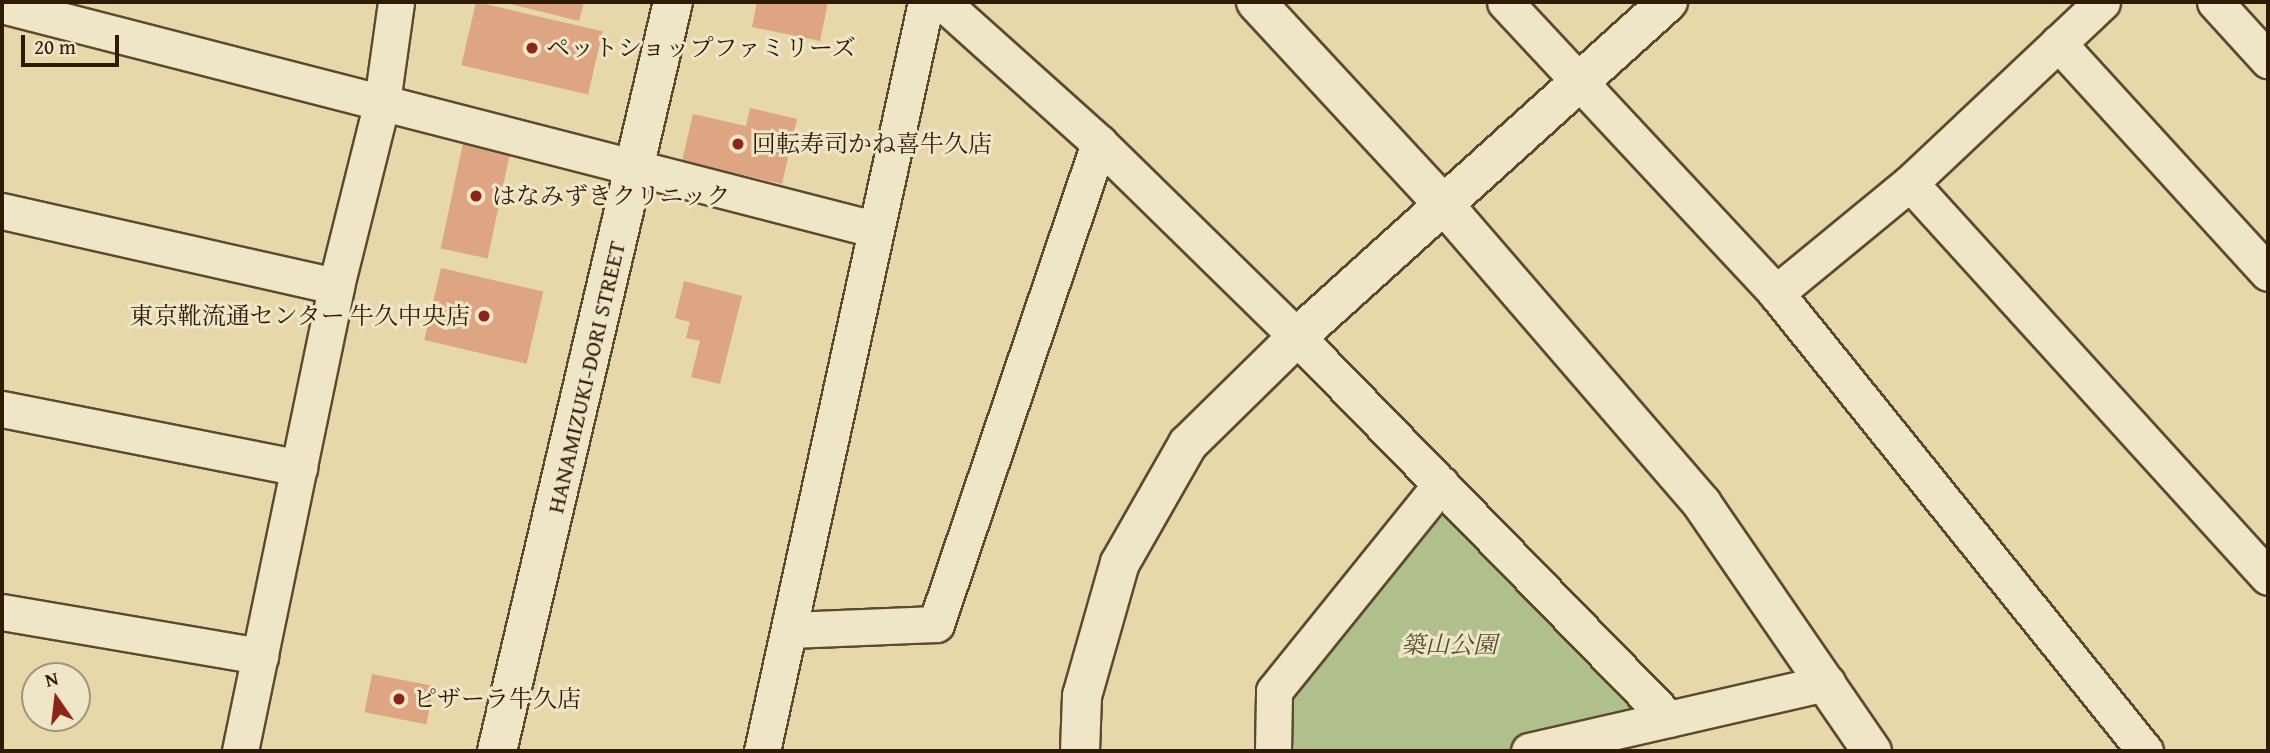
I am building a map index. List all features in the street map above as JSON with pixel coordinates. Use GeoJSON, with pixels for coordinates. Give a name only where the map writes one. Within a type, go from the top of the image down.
{"type":"FeatureCollection","features":[{"type":"Feature","properties":{"kind":"street"},"geometry":{"type":"LineString","coordinates":[[240,751],[336,286],[382,102],[396,2]]}},
{"type":"Feature","properties":{"kind":"street","name":"HANAMIZUKI-DORI STREET"},"geometry":{"type":"LineString","coordinates":[[496,751],[673,2]]}},
{"type":"Feature","properties":{"kind":"street"},"geometry":{"type":"LineString","coordinates":[[762,751],[790,631],[874,229],[926,2]]}},
{"type":"Feature","properties":{"kind":"street"},"geometry":{"type":"LineString","coordinates":[[942,2],[1099,142],[1297,337],[1669,719]]}},
{"type":"Feature","properties":{"kind":"street"},"geometry":{"type":"LineString","coordinates":[[1256,2],[1446,207],[1702,504],[1872,751]]}},
{"type":"Feature","properties":{"kind":"street"},"geometry":{"type":"LineString","coordinates":[[1505,2],[1776,293],[2145,751]]}},
{"type":"Feature","properties":{"kind":"street"},"geometry":{"type":"LineString","coordinates":[[1080,751],[1082,696],[1120,563],[1188,444],[1297,337],[1446,207],[1668,2]]}},
{"type":"Feature","properties":{"kind":"street"},"geometry":{"type":"LineString","coordinates":[[1776,293],[1910,183],[2102,2]]}},
{"type":"Feature","properties":{"kind":"street"},"geometry":{"type":"LineString","coordinates":[[2215,2],[2268,60]]}},
{"type":"Feature","properties":{"kind":"street"},"geometry":{"type":"LineString","coordinates":[[2,5],[635,170],[874,229]]}},
{"type":"Feature","properties":{"kind":"street"},"geometry":{"type":"LineString","coordinates":[[2058,43],[2268,273]]}},
{"type":"Feature","properties":{"kind":"street"},"geometry":{"type":"LineString","coordinates":[[790,631],[936,624],[1099,142]]}},
{"type":"Feature","properties":{"kind":"street"},"geometry":{"type":"LineString","coordinates":[[1910,183],[2268,577]]}},
{"type":"Feature","properties":{"kind":"street"},"geometry":{"type":"LineString","coordinates":[[2,211],[336,286]]}},
{"type":"Feature","properties":{"kind":"street"},"geometry":{"type":"LineString","coordinates":[[2,409],[299,468]]}},
{"type":"Feature","properties":{"kind":"street"},"geometry":{"type":"LineString","coordinates":[[1273,751],[1274,691],[1441,484]]}},
{"type":"Feature","properties":{"kind":"street"},"geometry":{"type":"LineString","coordinates":[[2,612],[260,656]]}},
{"type":"Feature","properties":{"kind":"street"},"geometry":{"type":"LineString","coordinates":[[1529,751],[1827,683]]}},
{"type":"Feature","properties":{"kind":"green space","name":"築山公園"},"geometry":{"type":"Polygon","coordinates":[[[1441,484],[1669,719],[1529,751],[1273,751],[1274,691],[1441,484]]]}},
{"type":"Feature","properties":{"kind":"building","name":"ペットショップファミリーズ"},"geometry":{"type":"Polygon","coordinates":[[[476,2],[603,31],[588,95],[461,65],[476,2]]]}},
{"type":"Feature","properties":{"kind":"building"},"geometry":{"type":"Polygon","coordinates":[[[502,2],[584,2],[579,21],[502,2]]]}},
{"type":"Feature","properties":{"kind":"building"},"geometry":{"type":"Polygon","coordinates":[[[757,2],[828,2],[820,41],[752,27],[757,2]]]}},
{"type":"Feature","properties":{"kind":"building","name":"回転寿司かね喜牛久店"},"geometry":{"type":"Polygon","coordinates":[[[750,108],[797,119],[782,184],[682,161],[693,114],[746,126],[750,108]]]}},
{"type":"Feature","properties":{"kind":"building","name":"はなみずきクリニック"},"geometry":{"type":"Polygon","coordinates":[[[465,134],[512,144],[488,258],[441,248],[465,134]]]}},
{"type":"Feature","properties":{"kind":"building","name":"東京靴流通センター 牛久中央店"},"geometry":{"type":"Polygon","coordinates":[[[441,268],[543,292],[527,364],[424,340],[441,268]]]}},
{"type":"Feature","properties":{"kind":"building"},"geometry":{"type":"Polygon","coordinates":[[[684,281],[742,296],[720,384],[691,377],[700,341],[686,338],[690,322],[675,318],[684,281]]]}},
{"type":"Feature","properties":{"kind":"building","name":"ピザーラ牛久店"},"geometry":{"type":"Polygon","coordinates":[[[372,674],[434,686],[426,724],[365,712],[372,674]]]}},
{"type":"Feature","properties":{"kind":"place","name":"ペットショップファミリーズ"},"geometry":{"type":"Point","coordinates":[532,48]}},
{"type":"Feature","properties":{"kind":"place","name":"回転寿司かね喜牛久店"},"geometry":{"type":"Point","coordinates":[738,144]}},
{"type":"Feature","properties":{"kind":"place","name":"はなみずきクリニック"},"geometry":{"type":"Point","coordinates":[476,196]}},
{"type":"Feature","properties":{"kind":"place","name":"東京靴流通センター 牛久中央店"},"geometry":{"type":"Point","coordinates":[484,316]}},
{"type":"Feature","properties":{"kind":"place","name":"ピザーラ牛久店"},"geometry":{"type":"Point","coordinates":[399,699]}}]}
